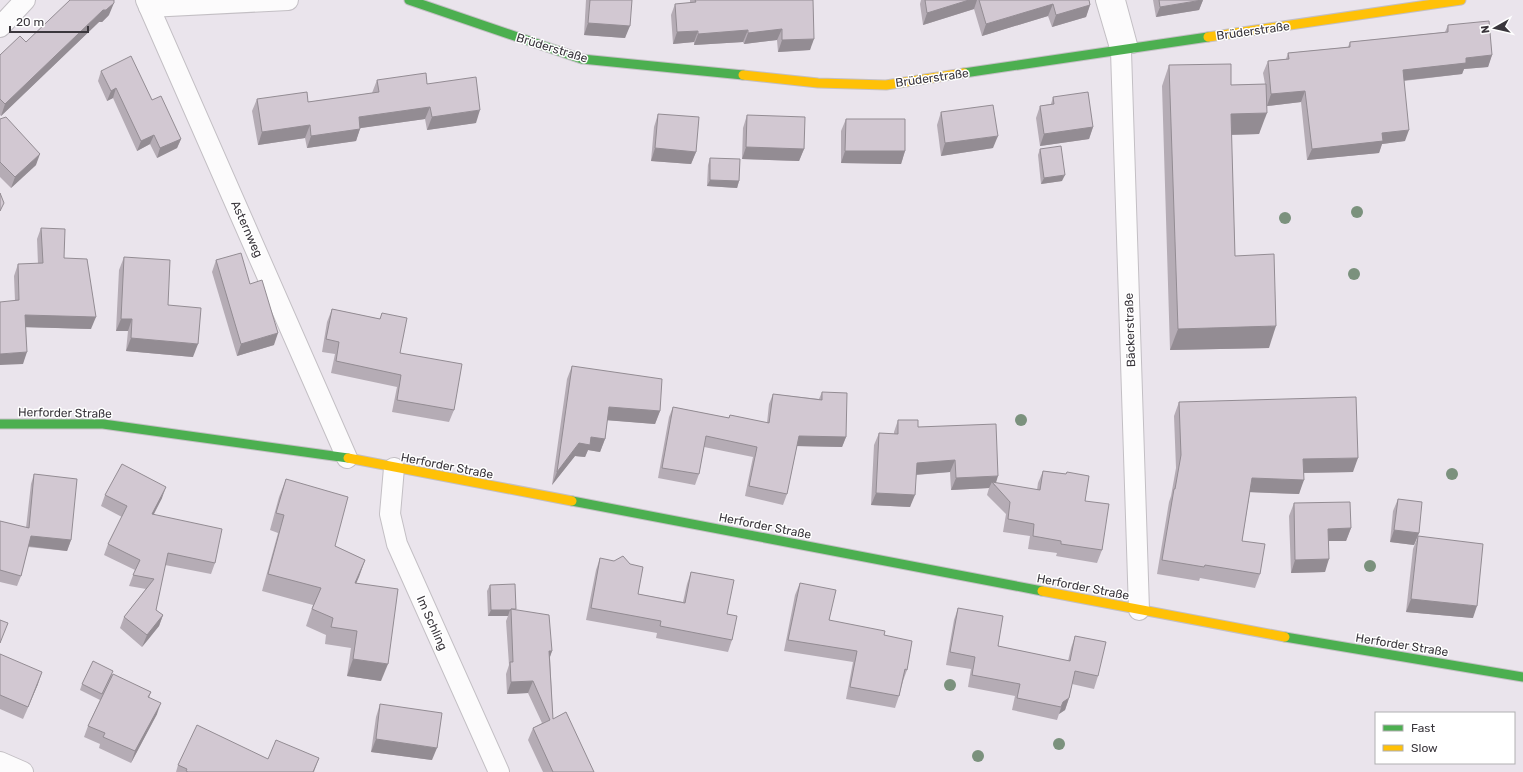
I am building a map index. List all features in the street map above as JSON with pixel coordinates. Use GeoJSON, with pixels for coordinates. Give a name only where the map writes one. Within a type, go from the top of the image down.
{"type":"FeatureCollection","features":[{"type":"Feature","properties":{"kind":"main road","name":"Brüderstraße"},"geometry":{"type":"LineString","coordinates":[[409,0],[582,59],[818,83],[886,85],[1461,0]]}},
{"type":"Feature","properties":{"kind":"main road","name":"Herforder Straße"},"geometry":{"type":"LineString","coordinates":[[0,424],[102,424],[347,458],[1239,630],[1523,677]]}},
{"type":"Feature","properties":{"kind":"street"},"geometry":{"type":"LineString","coordinates":[[0,27],[25,0]]}},
{"type":"Feature","properties":{"kind":"street"},"geometry":{"type":"LineString","coordinates":[[148,3],[288,0]]}},
{"type":"Feature","properties":{"kind":"street","name":"Bäckerstraße"},"geometry":{"type":"LineString","coordinates":[[1106,0],[1127,50],[1139,610]]}},
{"type":"Feature","properties":{"kind":"street","name":"Asternweg"},"geometry":{"type":"LineString","coordinates":[[148,3],[347,458]]}},
{"type":"Feature","properties":{"kind":"street","name":"Im Schling"},"geometry":{"type":"LineString","coordinates":[[394,468],[390,514],[397,544],[499,772]]}},
{"type":"Feature","properties":{"kind":"street"},"geometry":{"type":"LineString","coordinates":[[0,762],[23,772]]}},
{"type":"Feature","properties":{"kind":"lane"},"geometry":{"type":"LineString","coordinates":[[1120,0],[1127,50]]}},
{"type":"Feature","properties":{"kind":"building"},"geometry":{"type":"Polygon","coordinates":[[[70,0],[114,0],[114,3],[106,10],[103,10],[5,104],[0,99],[0,55],[20,36],[26,42],[70,0]]]}},
{"type":"Feature","properties":{"kind":"building"},"geometry":{"type":"Polygon","coordinates":[[[590,0],[632,0],[630,26],[588,23],[590,0]]]}},
{"type":"Feature","properties":{"kind":"building"},"geometry":{"type":"Polygon","coordinates":[[[695,0],[813,0],[814,39],[782,40],[782,29],[748,33],[748,30],[698,34],[698,31],[677,32],[675,4],[696,2],[695,0]]]}},
{"type":"Feature","properties":{"kind":"building"},"geometry":{"type":"Polygon","coordinates":[[[925,0],[969,0],[927,13],[925,0]]]}},
{"type":"Feature","properties":{"kind":"building"},"geometry":{"type":"Polygon","coordinates":[[[979,0],[1089,0],[1090,5],[1056,15],[1053,4],[986,24],[979,0]]]}},
{"type":"Feature","properties":{"kind":"building"},"geometry":{"type":"Polygon","coordinates":[[[1159,0],[1202,0],[1160,7],[1159,0]]]}},
{"type":"Feature","properties":{"kind":"building"},"geometry":{"type":"Polygon","coordinates":[[[1489,21],[1492,55],[1466,58],[1466,63],[1403,70],[1409,130],[1382,133],[1383,141],[1312,149],[1305,91],[1271,94],[1268,61],[1289,59],[1288,53],[1350,47],[1350,42],[1448,32],[1448,25],[1489,21]]]}},
{"type":"Feature","properties":{"kind":"building"},"geometry":{"type":"Polygon","coordinates":[[[131,56],[152,100],[161,96],[181,139],[160,148],[154,135],[141,141],[116,88],[111,91],[101,71],[131,56]]]}},
{"type":"Feature","properties":{"kind":"building"},"geometry":{"type":"Polygon","coordinates":[[[1231,64],[1231,85],[1266,84],[1267,113],[1231,114],[1235,256],[1274,254],[1276,326],[1178,329],[1169,65],[1231,64]]]}},
{"type":"Feature","properties":{"kind":"building"},"geometry":{"type":"Polygon","coordinates":[[[426,73],[427,84],[476,77],[480,110],[432,117],[430,107],[359,117],[360,129],[311,136],[310,125],[262,132],[257,99],[307,92],[308,102],[379,92],[377,80],[426,73]]]}},
{"type":"Feature","properties":{"kind":"building"},"geometry":{"type":"Polygon","coordinates":[[[1088,92],[1093,127],[1044,134],[1040,106],[1054,104],[1053,97],[1088,92]]]}},
{"type":"Feature","properties":{"kind":"building"},"geometry":{"type":"Polygon","coordinates":[[[993,105],[998,136],[945,143],[941,112],[993,105]]]}},
{"type":"Feature","properties":{"kind":"building"},"geometry":{"type":"Polygon","coordinates":[[[658,114],[699,117],[696,152],[655,148],[658,114]]]}},
{"type":"Feature","properties":{"kind":"building"},"geometry":{"type":"Polygon","coordinates":[[[747,115],[805,117],[804,149],[746,147],[747,115]]]}},
{"type":"Feature","properties":{"kind":"building"},"geometry":{"type":"Polygon","coordinates":[[[6,117],[40,154],[15,177],[0,162],[0,119],[6,117]]]}},
{"type":"Feature","properties":{"kind":"building"},"geometry":{"type":"Polygon","coordinates":[[[846,119],[905,119],[905,151],[845,151],[846,119]]]}},
{"type":"Feature","properties":{"kind":"building"},"geometry":{"type":"Polygon","coordinates":[[[1061,146],[1065,175],[1044,178],[1040,149],[1061,146]]]}},
{"type":"Feature","properties":{"kind":"building"},"geometry":{"type":"Polygon","coordinates":[[[710,158],[740,159],[739,181],[710,180],[710,158]]]}},
{"type":"Feature","properties":{"kind":"building"},"geometry":{"type":"Polygon","coordinates":[[[0,193],[4,203],[0,211],[0,193]]]}},
{"type":"Feature","properties":{"kind":"building"},"geometry":{"type":"Polygon","coordinates":[[[41,228],[65,229],[64,258],[87,259],[96,317],[25,315],[27,352],[0,354],[0,302],[19,300],[18,264],[43,263],[41,228]]]}},
{"type":"Feature","properties":{"kind":"building"},"geometry":{"type":"Polygon","coordinates":[[[241,253],[250,284],[262,280],[278,333],[241,344],[216,260],[241,253]]]}},
{"type":"Feature","properties":{"kind":"building"},"geometry":{"type":"Polygon","coordinates":[[[124,257],[170,260],[168,305],[201,308],[198,344],[131,338],[132,319],[121,319],[124,257]]]}},
{"type":"Feature","properties":{"kind":"building"},"geometry":{"type":"Polygon","coordinates":[[[332,309],[380,319],[382,313],[407,318],[400,353],[462,364],[454,410],[397,400],[401,375],[336,361],[339,342],[326,339],[332,309]]]}},
{"type":"Feature","properties":{"kind":"building"},"geometry":{"type":"Polygon","coordinates":[[[572,366],[662,379],[660,411],[609,407],[605,439],[591,437],[590,445],[579,443],[557,472],[572,366]]]}},
{"type":"Feature","properties":{"kind":"building"},"geometry":{"type":"Polygon","coordinates":[[[822,392],[847,393],[846,437],[799,436],[787,494],[749,486],[757,447],[706,436],[699,474],[662,468],[673,407],[729,418],[730,415],[769,423],[773,394],[822,400],[822,392]]]}},
{"type":"Feature","properties":{"kind":"building"},"geometry":{"type":"Polygon","coordinates":[[[1356,397],[1358,458],[1303,459],[1304,480],[1252,478],[1242,541],[1265,544],[1260,574],[1162,560],[1181,455],[1179,402],[1356,397]]]}},
{"type":"Feature","properties":{"kind":"building"},"geometry":{"type":"Polygon","coordinates":[[[898,420],[918,420],[918,427],[996,424],[998,476],[956,478],[955,460],[917,463],[915,495],[876,493],[879,433],[898,434],[898,420]]]}},
{"type":"Feature","properties":{"kind":"building"},"geometry":{"type":"Polygon","coordinates":[[[122,464],[166,487],[152,514],[222,529],[215,563],[168,553],[156,610],[163,615],[147,635],[124,617],[154,579],[133,575],[140,560],[108,544],[127,506],[105,495],[122,464]]]}},
{"type":"Feature","properties":{"kind":"building"},"geometry":{"type":"Polygon","coordinates":[[[1043,471],[1066,474],[1067,472],[1089,476],[1085,501],[1109,504],[1102,550],[1061,544],[1061,541],[1033,536],[1034,524],[1008,519],[1010,502],[992,482],[1040,490],[1043,471]]]}},
{"type":"Feature","properties":{"kind":"building"},"geometry":{"type":"Polygon","coordinates":[[[34,474],[77,479],[71,540],[31,536],[21,576],[0,570],[0,521],[29,528],[34,474]]]}},
{"type":"Feature","properties":{"kind":"building"},"geometry":{"type":"Polygon","coordinates":[[[286,479],[348,497],[335,546],[365,560],[355,583],[398,589],[388,664],[353,659],[357,631],[331,627],[333,618],[312,609],[321,588],[268,574],[284,515],[276,513],[286,479]]]}},
{"type":"Feature","properties":{"kind":"building"},"geometry":{"type":"Polygon","coordinates":[[[1398,499],[1422,502],[1419,533],[1394,530],[1398,499]]]}},
{"type":"Feature","properties":{"kind":"building"},"geometry":{"type":"Polygon","coordinates":[[[1350,502],[1351,528],[1328,529],[1329,559],[1295,560],[1294,503],[1350,502]]]}},
{"type":"Feature","properties":{"kind":"building"},"geometry":{"type":"Polygon","coordinates":[[[1418,536],[1483,544],[1477,606],[1411,599],[1418,536]]]}},
{"type":"Feature","properties":{"kind":"building"},"geometry":{"type":"Polygon","coordinates":[[[623,556],[630,564],[643,567],[638,594],[685,603],[691,572],[734,580],[727,614],[737,616],[732,640],[660,626],[661,621],[591,608],[600,558],[614,561],[623,556]]]}},
{"type":"Feature","properties":{"kind":"building"},"geometry":{"type":"Polygon","coordinates":[[[800,583],[836,590],[829,620],[885,631],[884,635],[912,641],[907,670],[905,669],[899,696],[850,687],[857,651],[788,640],[800,583]]]}},
{"type":"Feature","properties":{"kind":"building"},"geometry":{"type":"Polygon","coordinates":[[[515,584],[516,609],[491,610],[490,585],[515,584]]]}},
{"type":"Feature","properties":{"kind":"building"},"geometry":{"type":"Polygon","coordinates":[[[958,608],[1003,616],[998,646],[1070,661],[1075,636],[1106,642],[1098,676],[1075,671],[1069,698],[1063,702],[1061,707],[1017,698],[1020,684],[972,675],[975,657],[950,652],[958,608]]]}},
{"type":"Feature","properties":{"kind":"building"},"geometry":{"type":"Polygon","coordinates":[[[511,609],[549,615],[552,651],[549,651],[553,719],[566,712],[594,772],[553,772],[533,728],[550,720],[533,681],[511,682],[510,662],[513,662],[511,609]]]}},
{"type":"Feature","properties":{"kind":"building"},"geometry":{"type":"Polygon","coordinates":[[[0,620],[8,623],[0,643],[0,620]]]}},
{"type":"Feature","properties":{"kind":"building"},"geometry":{"type":"Polygon","coordinates":[[[0,654],[42,672],[28,707],[0,695],[0,654]]]}},
{"type":"Feature","properties":{"kind":"building"},"geometry":{"type":"Polygon","coordinates":[[[93,661],[113,671],[102,694],[82,684],[93,661]]]}},
{"type":"Feature","properties":{"kind":"building"},"geometry":{"type":"Polygon","coordinates":[[[113,674],[151,692],[148,697],[161,703],[135,751],[103,737],[105,733],[88,726],[113,674]]]}},
{"type":"Feature","properties":{"kind":"building"},"geometry":{"type":"Polygon","coordinates":[[[380,704],[442,713],[437,748],[376,739],[380,704]]]}},
{"type":"Feature","properties":{"kind":"building"},"geometry":{"type":"Polygon","coordinates":[[[197,725],[268,759],[276,740],[319,758],[313,772],[188,772],[186,771],[187,769],[178,765],[197,725]]]}},
{"type":"Feature","properties":{"kind":"traffic: fast"},"geometry":{"type":"LineString","coordinates":[[409,0],[582,59],[743,75]]}},
{"type":"Feature","properties":{"kind":"traffic: fast"},"geometry":{"type":"LineString","coordinates":[[964,73],[1208,37]]}},
{"type":"Feature","properties":{"kind":"traffic: fast"},"geometry":{"type":"LineString","coordinates":[[0,424],[103,424],[348,458]]}},
{"type":"Feature","properties":{"kind":"traffic: fast"},"geometry":{"type":"LineString","coordinates":[[572,501],[1042,591]]}},
{"type":"Feature","properties":{"kind":"traffic: fast"},"geometry":{"type":"LineString","coordinates":[[1285,637],[1523,677]]}},
{"type":"Feature","properties":{"kind":"traffic: slow"},"geometry":{"type":"LineString","coordinates":[[1208,37],[1461,0]]}},
{"type":"Feature","properties":{"kind":"traffic: slow"},"geometry":{"type":"LineString","coordinates":[[743,75],[818,83],[886,85],[964,73]]}},
{"type":"Feature","properties":{"kind":"traffic: slow"},"geometry":{"type":"LineString","coordinates":[[348,458],[572,501]]}},
{"type":"Feature","properties":{"kind":"traffic: slow"},"geometry":{"type":"LineString","coordinates":[[1042,591],[1285,637]]}}]}
